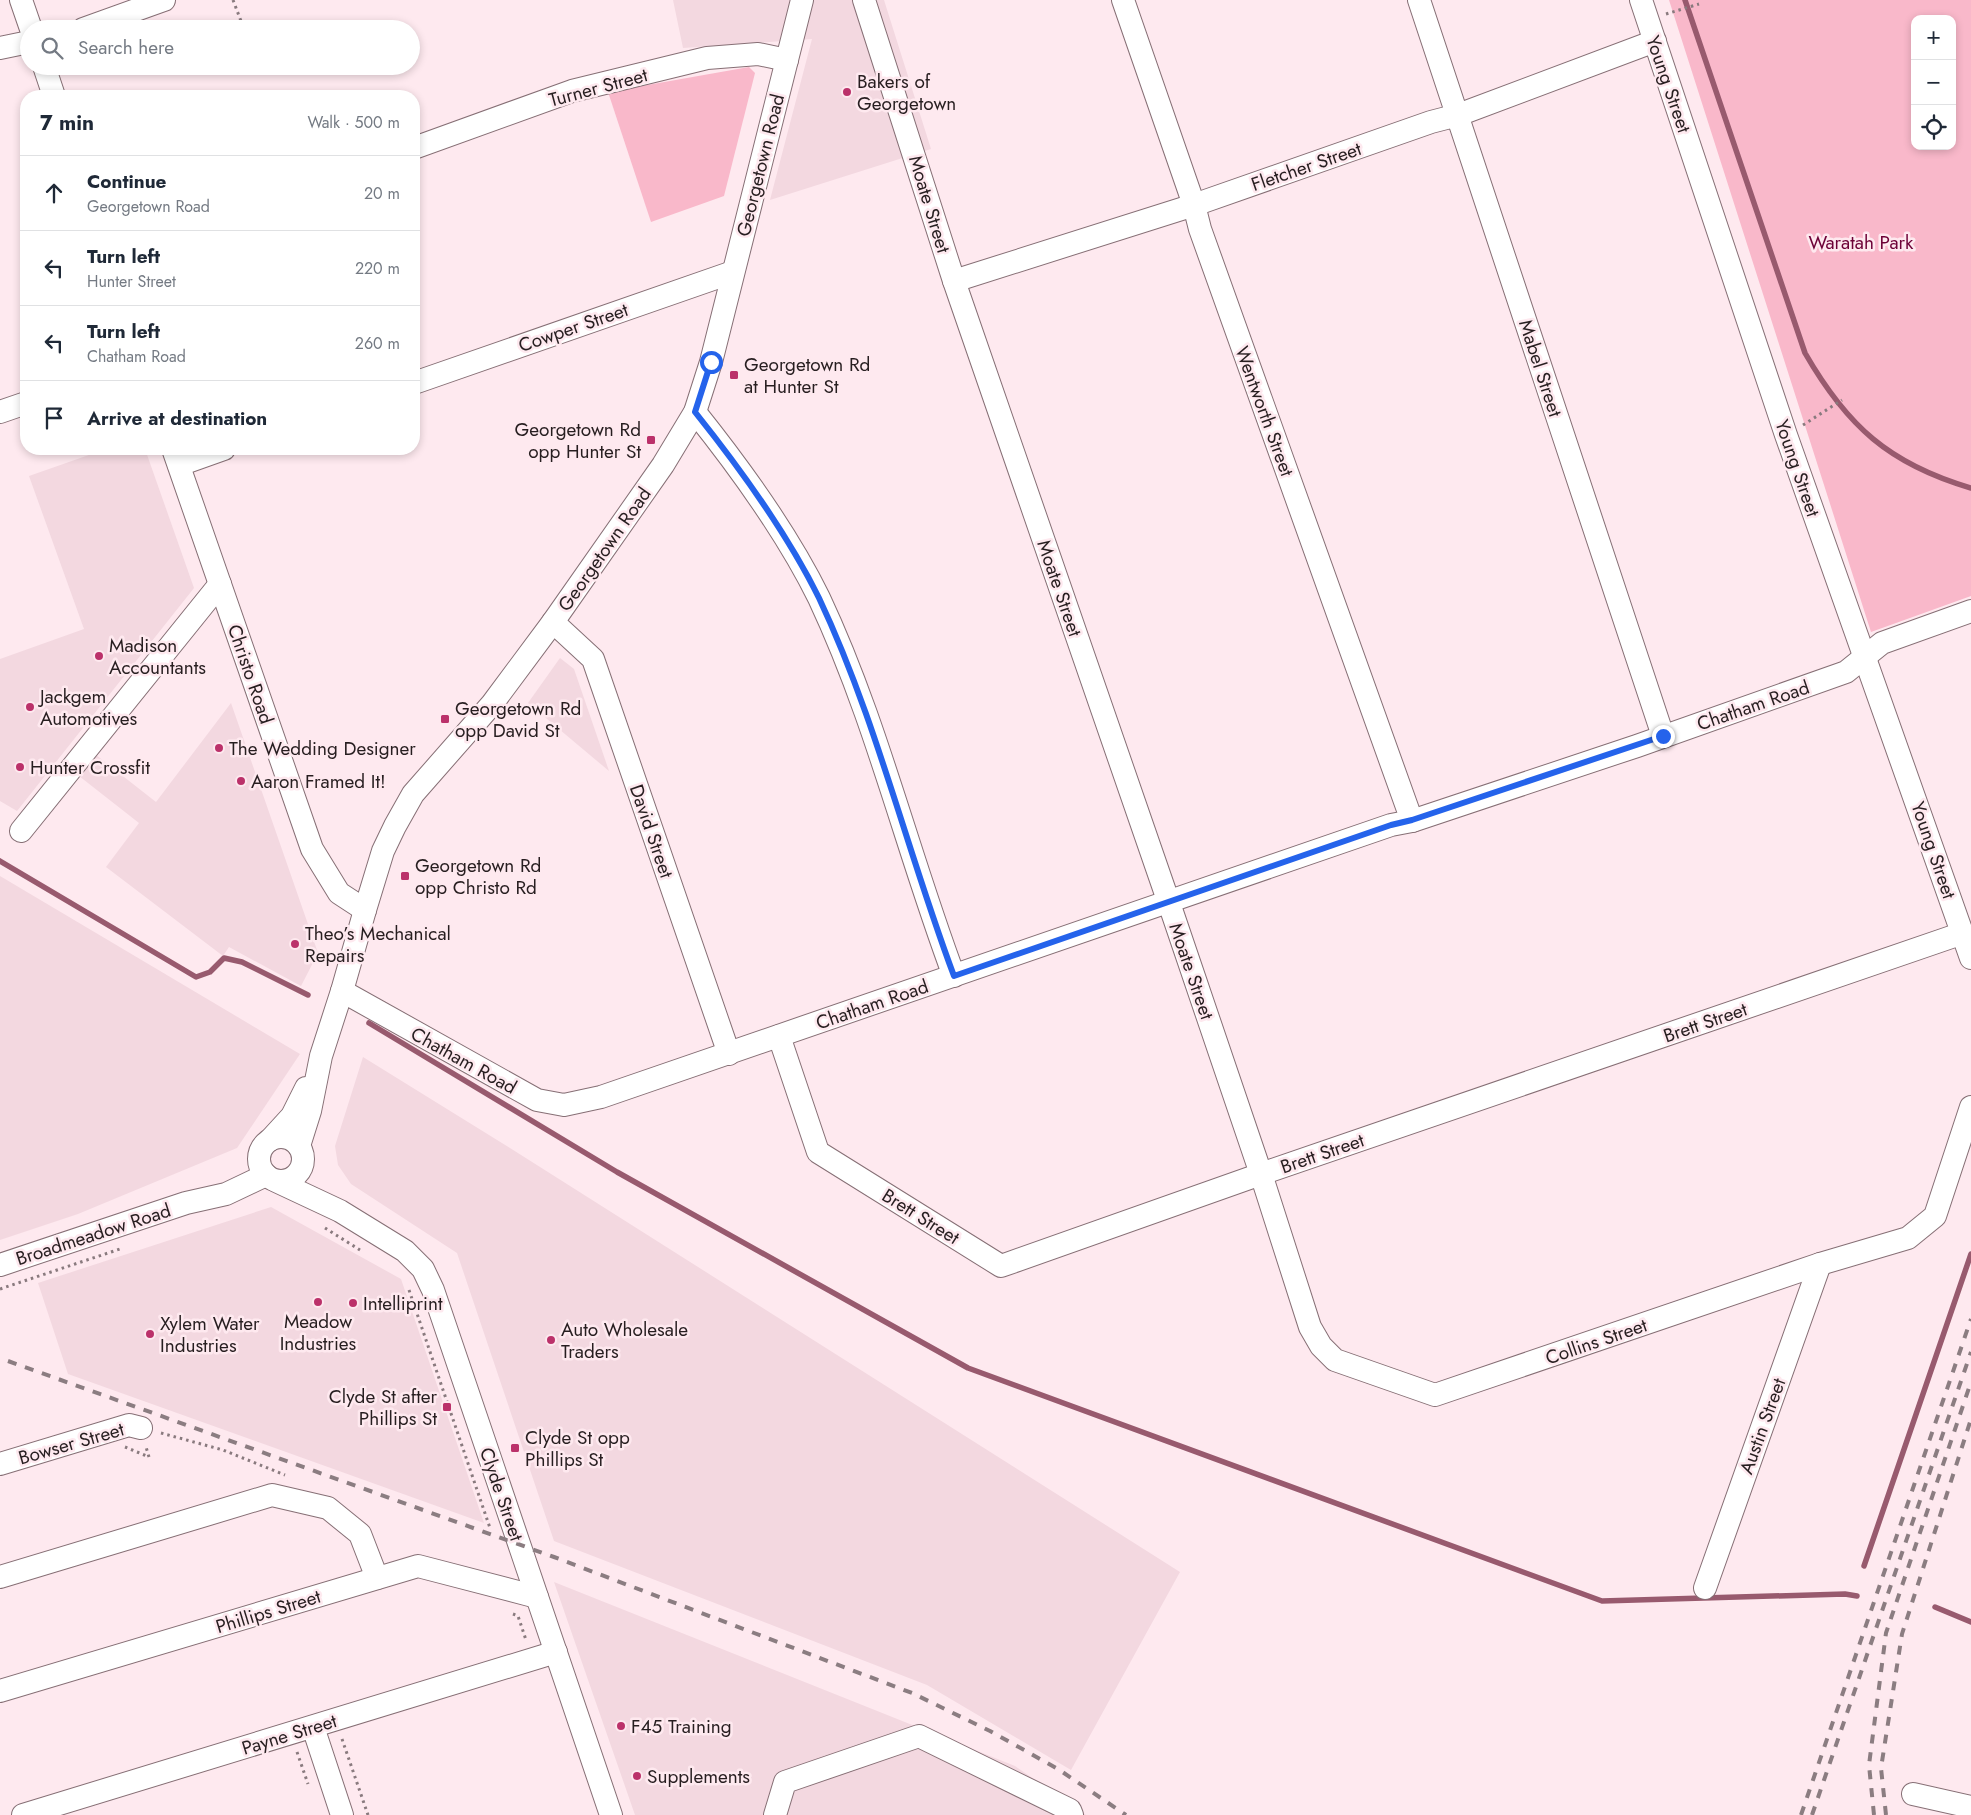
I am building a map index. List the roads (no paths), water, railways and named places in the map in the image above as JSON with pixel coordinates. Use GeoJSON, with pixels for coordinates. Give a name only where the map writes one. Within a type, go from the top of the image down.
{"type":"FeatureCollection","features":[{"type":"Feature","properties":{"kind":"street"},"geometry":{"type":"LineString","coordinates":[[21,0],[28,20]]}},
{"type":"Feature","properties":{"kind":"street"},"geometry":{"type":"LineString","coordinates":[[108,20],[164,0]]}},
{"type":"Feature","properties":{"kind":"street","name":"Georgetown Road"},"geometry":{"type":"LineString","coordinates":[[301,1154],[321,1056],[342,991],[364,910],[383,851],[413,794],[492,704],[553,622],[662,464],[695,412],[711,362],[802,0]]}},
{"type":"Feature","properties":{"kind":"street","name":"Moate Street"},"geometry":{"type":"LineString","coordinates":[[864,0],[954,281],[1261,1174]]}},
{"type":"Feature","properties":{"kind":"street","name":"Wentworth Street"},"geometry":{"type":"LineString","coordinates":[[1123,0],[1194,205],[1200,229],[1412,820]]}},
{"type":"Feature","properties":{"kind":"street","name":"Mabel Street"},"geometry":{"type":"LineString","coordinates":[[1419,0],[1663,736]]}},
{"type":"Feature","properties":{"kind":"street","name":"Young Street"},"geometry":{"type":"LineString","coordinates":[[1640,0],[1786,435],[1963,933]]}},
{"type":"Feature","properties":{"kind":"street","name":"Fletcher Street"},"geometry":{"type":"LineString","coordinates":[[954,281],[1194,205],[1431,122],[1458,115],[1655,41]]}},
{"type":"Feature","properties":{"kind":"street"},"geometry":{"type":"LineString","coordinates":[[0,48],[20,44]]}},
{"type":"Feature","properties":{"kind":"street","name":"Turner Street"},"geometry":{"type":"LineString","coordinates":[[420,146],[572,91],[707,58],[758,54],[787,60]]}},
{"type":"Feature","properties":{"kind":"street"},"geometry":{"type":"LineString","coordinates":[[47,75],[52,90]]}},
{"type":"Feature","properties":{"kind":"street","name":"Cowper Street"},"geometry":{"type":"LineString","coordinates":[[420,381],[733,272]]}},
{"type":"Feature","properties":{"kind":"street"},"geometry":{"type":"LineString","coordinates":[[0,412],[20,405]]}},
{"type":"Feature","properties":{"kind":"street"},"geometry":{"type":"LineString","coordinates":[[695,412],[771,516],[818,597],[858,694],[954,976]]}},
{"type":"Feature","properties":{"kind":"street","name":"Christo Road"},"geometry":{"type":"LineString","coordinates":[[176,457],[312,849],[339,893],[364,910]]}},
{"type":"Feature","properties":{"kind":"street"},"geometry":{"type":"LineString","coordinates":[[21,831],[220,584]]}},
{"type":"Feature","properties":{"kind":"street","name":"Chatham Road"},"geometry":{"type":"LineString","coordinates":[[342,991],[537,1100],[564,1105],[601,1097],[1391,825],[1412,820],[1663,736],[1846,672],[1882,642],[1971,611]]}},
{"type":"Feature","properties":{"kind":"street","name":"David Street"},"geometry":{"type":"LineString","coordinates":[[553,622],[593,659],[729,1054]]}},
{"type":"Feature","properties":{"kind":"street"},"geometry":{"type":"LineString","coordinates":[[1963,933],[1971,958]]}},
{"type":"Feature","properties":{"kind":"street","name":"Brett Street"},"geometry":{"type":"LineString","coordinates":[[779,1036],[818,1152],[1001,1266],[1261,1174],[1963,933]]}},
{"type":"Feature","properties":{"kind":"street","name":"Georgetown Road"},"geometry":{"type":"LineString","coordinates":[[266,1144],[292,1116],[321,1056]]}},
{"type":"Feature","properties":{"kind":"street","name":"Collins Street"},"geometry":{"type":"LineString","coordinates":[[1261,1174],[1310,1327],[1321,1346],[1335,1360],[1435,1395],[1820,1264],[1908,1238],[1936,1216],[1971,1107]]}},
{"type":"Feature","properties":{"kind":"street"},"geometry":{"type":"LineString","coordinates":[[286,1138],[301,1154],[296,1176],[286,1181],[271,1178],[259,1162],[266,1144],[286,1138]]}},
{"type":"Feature","properties":{"kind":"street","name":"Broadmeadow Road"},"geometry":{"type":"LineString","coordinates":[[186,1203],[237,1174],[266,1144]]}},
{"type":"Feature","properties":{"kind":"street","name":"Clyde Street"},"geometry":{"type":"LineString","coordinates":[[301,1154],[321,1190],[340,1211]]}},
{"type":"Feature","properties":{"kind":"street","name":"Broadmeadow Road"},"geometry":{"type":"LineString","coordinates":[[0,1265],[186,1203],[226,1194],[271,1178]]}},
{"type":"Feature","properties":{"kind":"street","name":"Clyde Street"},"geometry":{"type":"LineString","coordinates":[[271,1178],[340,1211],[405,1251],[423,1269],[437,1300],[611,1815]]}},
{"type":"Feature","properties":{"kind":"street","name":"Austin Street"},"geometry":{"type":"LineString","coordinates":[[1705,1588],[1820,1264]]}},
{"type":"Feature","properties":{"kind":"street","name":"Bowser Street"},"geometry":{"type":"LineString","coordinates":[[0,1464],[129,1425],[141,1428]]}},
{"type":"Feature","properties":{"kind":"street"},"geometry":{"type":"LineString","coordinates":[[0,1577],[272,1494],[328,1508],[360,1534],[378,1578]]}},
{"type":"Feature","properties":{"kind":"street","name":"Phillips Street"},"geometry":{"type":"LineString","coordinates":[[0,1691],[418,1566],[537,1597]]}},
{"type":"Feature","properties":{"kind":"street","name":"Payne Street"},"geometry":{"type":"LineString","coordinates":[[23,1815],[80,1807],[312,1727],[556,1652]]}},
{"type":"Feature","properties":{"kind":"street"},"geometry":{"type":"LineString","coordinates":[[312,1727],[342,1815]]}},
{"type":"Feature","properties":{"kind":"street"},"geometry":{"type":"LineString","coordinates":[[775,1815],[785,1782],[919,1736],[1070,1810],[1072,1815]]}},
{"type":"Feature","properties":{"kind":"street"},"geometry":{"type":"LineString","coordinates":[[1913,1794],[1971,1807]]}},
{"type":"Feature","properties":{"kind":"waterway"},"geometry":{"type":"LineString","coordinates":[[1685,0],[1805,353],[1837,402],[1873,439],[1916,467],[1971,488]]}},
{"type":"Feature","properties":{"kind":"waterway"},"geometry":{"type":"LineString","coordinates":[[0,861],[196,977],[210,972],[224,958],[242,962],[308,995]]}},
{"type":"Feature","properties":{"kind":"waterway"},"geometry":{"type":"LineString","coordinates":[[369,1023],[617,1172],[968,1368],[1602,1601],[1845,1594],[1857,1596]]}},
{"type":"Feature","properties":{"kind":"waterway"},"geometry":{"type":"LineString","coordinates":[[1864,1566],[1971,1254]]}},
{"type":"Feature","properties":{"kind":"waterway"},"geometry":{"type":"LineString","coordinates":[[1935,1607],[1971,1622]]}},
{"type":"Feature","properties":{"kind":"railway"},"geometry":{"type":"LineString","coordinates":[[1801,1815],[1971,1319]]}},
{"type":"Feature","properties":{"kind":"railway"},"geometry":{"type":"LineString","coordinates":[[1812,1815],[1971,1352]]}},
{"type":"Feature","properties":{"kind":"railway"},"geometry":{"type":"LineString","coordinates":[[8,1361],[554,1557],[912,1693],[990,1731],[1058,1769],[1126,1815]]}},
{"type":"Feature","properties":{"kind":"railway"},"geometry":{"type":"LineString","coordinates":[[1874,1815],[1869,1765],[1886,1633],[1971,1382]]}},
{"type":"Feature","properties":{"kind":"railway"},"geometry":{"type":"LineString","coordinates":[[1886,1815],[1881,1768],[1902,1634],[1971,1419]]}},
{"type":"Feature","properties":{"kind":"place","name":"Bakers of Georgetown"},"geometry":{"type":"Point","coordinates":[847,92]}},
{"type":"Feature","properties":{"kind":"place","name":"Georgetown Rd at Hunter St"},"geometry":{"type":"Point","coordinates":[734,375]}},
{"type":"Feature","properties":{"kind":"place","name":"Georgetown Rd opp Hunter St"},"geometry":{"type":"Point","coordinates":[651,440]}},
{"type":"Feature","properties":{"kind":"place","name":"Madison Accountants"},"geometry":{"type":"Point","coordinates":[99,656]}},
{"type":"Feature","properties":{"kind":"place","name":"Jackgem Automotives"},"geometry":{"type":"Point","coordinates":[30,707]}},
{"type":"Feature","properties":{"kind":"place","name":"Georgetown Rd opp David St"},"geometry":{"type":"Point","coordinates":[445,719]}},
{"type":"Feature","properties":{"kind":"place","name":"The Wedding Designer"},"geometry":{"type":"Point","coordinates":[219,748]}},
{"type":"Feature","properties":{"kind":"place","name":"Hunter Crossfit"},"geometry":{"type":"Point","coordinates":[20,767]}},
{"type":"Feature","properties":{"kind":"place","name":"Aaron Framed It!"},"geometry":{"type":"Point","coordinates":[241,781]}},
{"type":"Feature","properties":{"kind":"place","name":"Georgetown Rd opp Christo Rd"},"geometry":{"type":"Point","coordinates":[405,876]}},
{"type":"Feature","properties":{"kind":"place","name":"Theo’s Mechanical Repairs"},"geometry":{"type":"Point","coordinates":[295,944]}},
{"type":"Feature","properties":{"kind":"place","name":"Meadow Industries"},"geometry":{"type":"Point","coordinates":[318,1302]}},
{"type":"Feature","properties":{"kind":"place","name":"Intelliprint"},"geometry":{"type":"Point","coordinates":[353,1303]}},
{"type":"Feature","properties":{"kind":"place","name":"Xylem Water Industries"},"geometry":{"type":"Point","coordinates":[150,1334]}},
{"type":"Feature","properties":{"kind":"place","name":"Auto Wholesale Traders"},"geometry":{"type":"Point","coordinates":[551,1340]}},
{"type":"Feature","properties":{"kind":"place","name":"Clyde St after Phillips St"},"geometry":{"type":"Point","coordinates":[447,1407]}},
{"type":"Feature","properties":{"kind":"place","name":"Clyde St opp Phillips St"},"geometry":{"type":"Point","coordinates":[515,1448]}},
{"type":"Feature","properties":{"kind":"place","name":"F45 Training"},"geometry":{"type":"Point","coordinates":[621,1726]}},
{"type":"Feature","properties":{"kind":"place","name":"Supplements"},"geometry":{"type":"Point","coordinates":[637,1776]}},
{"type":"Feature","properties":{"kind":"park label","name":"Waratah Park"},"geometry":{"type":"Point","coordinates":[1861,242]}}]}
